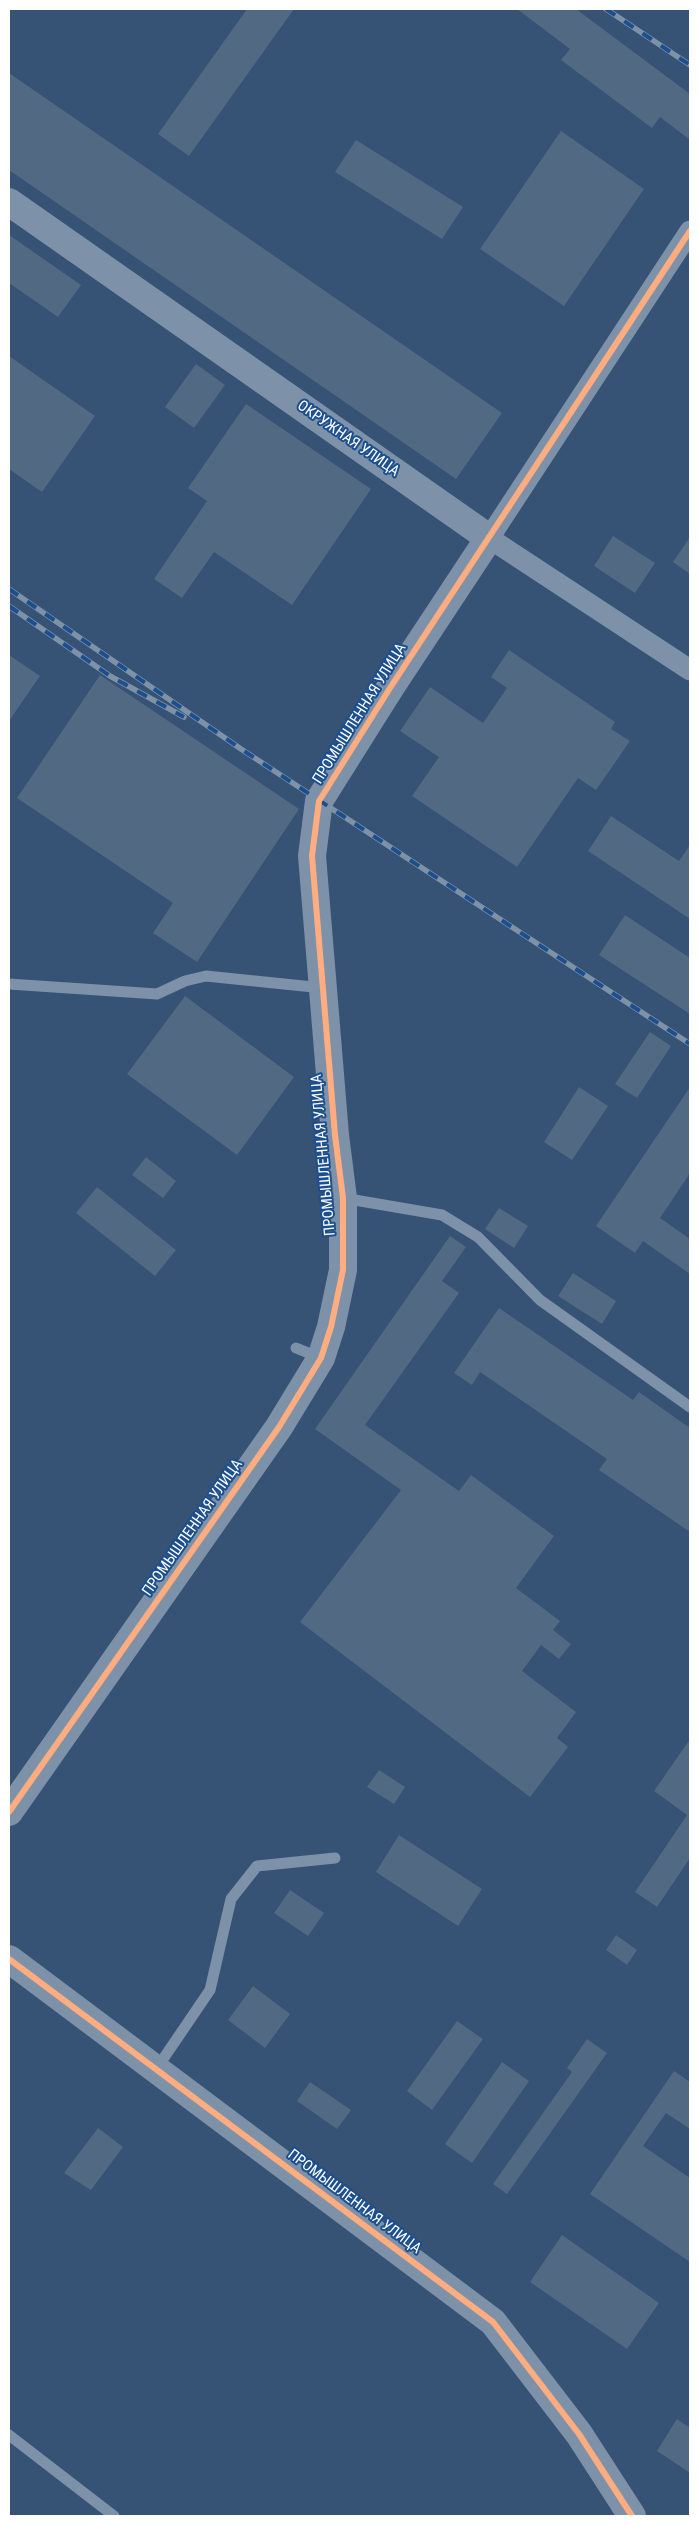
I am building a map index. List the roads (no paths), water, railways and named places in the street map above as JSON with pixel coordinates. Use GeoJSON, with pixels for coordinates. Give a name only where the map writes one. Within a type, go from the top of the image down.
{"type":"FeatureCollection","features":[{"type":"Feature","properties":{"kind":"street","name":"ОКРУЖНАЯ УЛИЦА"},"geometry":{"type":"LineString","coordinates":[[9,202],[489,538],[690,670]]}},
{"type":"Feature","properties":{"kind":"street"},"geometry":{"type":"LineString","coordinates":[[489,538],[690,231]]}},
{"type":"Feature","properties":{"kind":"street","name":"ПРОМЫШЛЕННАЯ УЛИЦА"},"geometry":{"type":"LineString","coordinates":[[9,1812],[279,1427],[308,1353],[331,1327],[344,1270],[343,1198],[335,1135],[312,856],[320,801],[390,688],[489,538]]}},
{"type":"Feature","properties":{"kind":"street","name":"ПРОМЫШЛЕННАЯ УЛИЦА"},"geometry":{"type":"LineString","coordinates":[[9,1959],[157,2068],[493,2322],[579,2434],[632,2516]]}},
{"type":"Feature","properties":{"kind":"lane"},"geometry":{"type":"LineString","coordinates":[[9,984],[157,994],[185,981],[206,976],[323,988]]}},
{"type":"Feature","properties":{"kind":"lane"},"geometry":{"type":"LineString","coordinates":[[343,1198],[442,1215],[478,1237],[540,1300],[690,1407]]}},
{"type":"Feature","properties":{"kind":"lane"},"geometry":{"type":"LineString","coordinates":[[157,2068],[210,1990],[231,1899],[257,1866],[334,1858]]}},
{"type":"Feature","properties":{"kind":"lane"},"geometry":{"type":"LineString","coordinates":[[9,2435],[114,2516]]}},
{"type":"Feature","properties":{"kind":"railway"},"geometry":{"type":"LineString","coordinates":[[606,9],[690,65]]}},
{"type":"Feature","properties":{"kind":"railway"},"geometry":{"type":"LineString","coordinates":[[9,589],[241,749],[690,1044]]}},
{"type":"Feature","properties":{"kind":"railway"},"geometry":{"type":"LineString","coordinates":[[9,606],[110,676],[184,717]]}}]}
